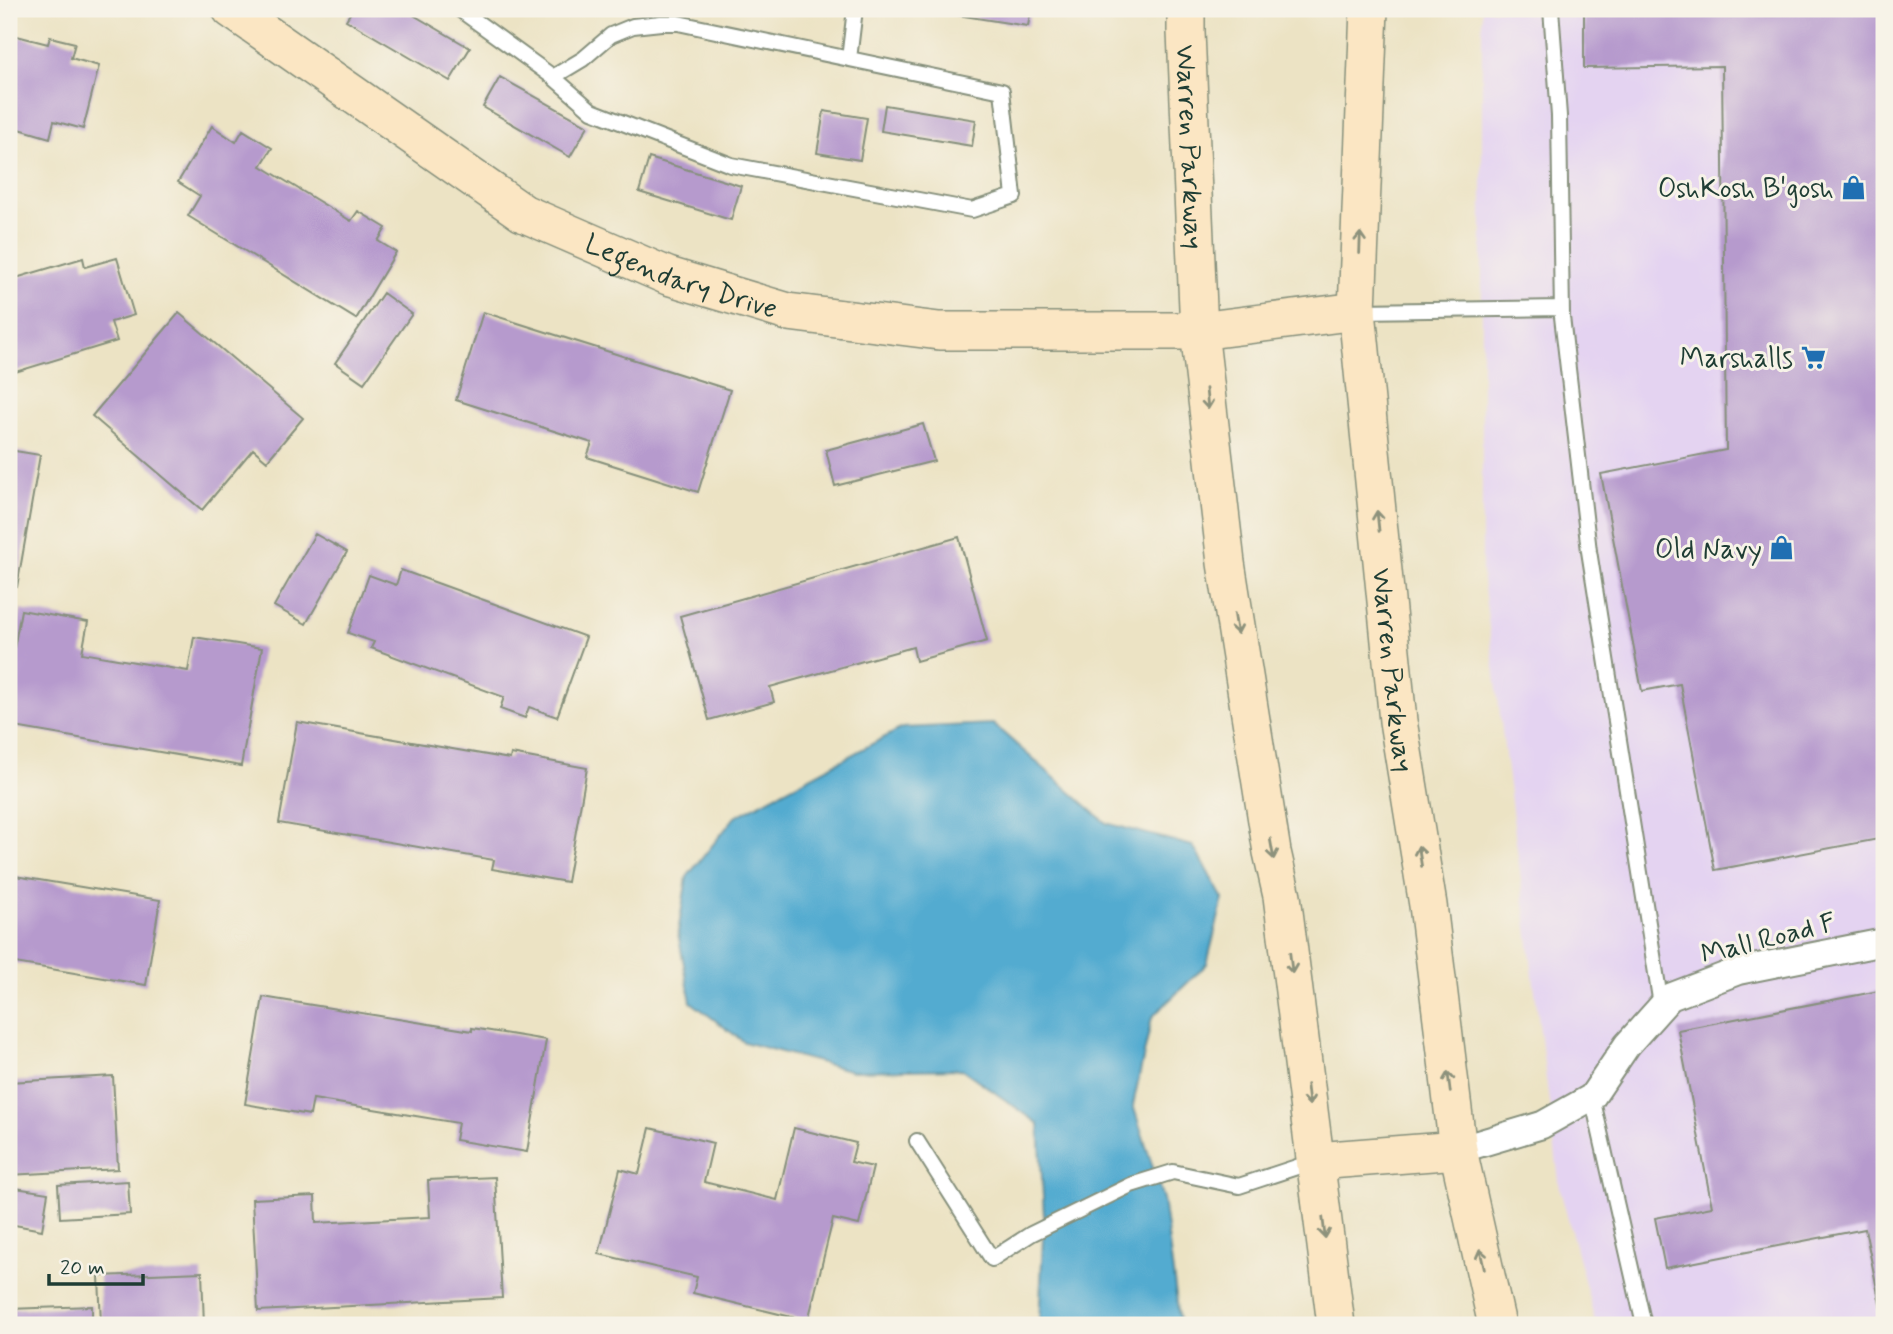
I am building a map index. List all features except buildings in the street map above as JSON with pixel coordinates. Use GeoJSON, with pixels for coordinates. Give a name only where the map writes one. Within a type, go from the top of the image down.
{"type":"FeatureCollection","features":[{"type":"Feature","properties":{"kind":"main road","name":"Legendary Drive"},"geometry":{"type":"LineString","coordinates":[[231,9],[523,213],[668,276],[788,313],[939,331],[1199,331],[1357,312]]}},
{"type":"Feature","properties":{"kind":"main road","name":"Warren Parkway"},"geometry":{"type":"LineString","coordinates":[[1186,9],[1199,331],[1226,563],[1272,852],[1282,896],[1336,1325]]}},
{"type":"Feature","properties":{"kind":"main road","name":"Warren Parkway"},"geometry":{"type":"LineString","coordinates":[[1369,9],[1357,312],[1398,721],[1428,905],[1458,1150],[1497,1325]]}},
{"type":"Feature","properties":{"kind":"main road"},"geometry":{"type":"LineString","coordinates":[[1316,1161],[1458,1150]]}},
{"type":"Feature","properties":{"kind":"street","name":"Mall Road F"},"geometry":{"type":"LineString","coordinates":[[1592,1097],[1627,1045],[1670,996],[1738,971],[1884,942]]}},
{"type":"Feature","properties":{"kind":"street"},"geometry":{"type":"LineString","coordinates":[[1458,1150],[1542,1125],[1592,1097]]}},
{"type":"Feature","properties":{"kind":"lane"},"geometry":{"type":"LineString","coordinates":[[459,9],[553,77],[592,111],[731,164],[972,210],[1014,196],[1002,91],[678,23],[633,26],[611,35],[583,59],[553,77]]}},
{"type":"Feature","properties":{"kind":"lane"},"geometry":{"type":"LineString","coordinates":[[849,59],[855,9]]}},
{"type":"Feature","properties":{"kind":"lane"},"geometry":{"type":"LineString","coordinates":[[1551,9],[1559,116],[1562,315]]}},
{"type":"Feature","properties":{"kind":"lane"},"geometry":{"type":"LineString","coordinates":[[1357,312],[1561,309],[1590,551],[1661,1006]]}},
{"type":"Feature","properties":{"kind":"lane"},"geometry":{"type":"LineString","coordinates":[[1592,1097],[1644,1325]]}},
{"type":"Feature","properties":{"kind":"lane"},"geometry":{"type":"LineString","coordinates":[[917,1141],[992,1259],[1031,1234],[1131,1185],[1173,1172],[1239,1186],[1316,1161]]}},
{"type":"Feature","properties":{"kind":"shaded area"},"geometry":{"type":"Polygon","coordinates":[[[1482,9],[1884,9],[1884,1325],[1596,1325],[1560,1189],[1482,572],[1482,9]]]}},
{"type":"Feature","properties":{"kind":"water"},"geometry":{"type":"Polygon","coordinates":[[[993,724],[1106,823],[1193,846],[1223,899],[1207,964],[1152,1017],[1133,1105],[1163,1199],[1180,1325],[1039,1325],[1044,1216],[1039,1124],[962,1069],[852,1071],[744,1042],[691,1002],[678,933],[687,877],[735,817],[902,728],[993,724]]]}},
{"type":"Feature","properties":{"kind":"place","name":"OshKosh B'gosh"},"geometry":{"type":"Point","coordinates":[1854,187]}},
{"type":"Feature","properties":{"kind":"place","name":"Marshalls"},"geometry":{"type":"Point","coordinates":[1813,357]}},
{"type":"Feature","properties":{"kind":"place","name":"Old Navy"},"geometry":{"type":"Point","coordinates":[1782,548]}}]}
